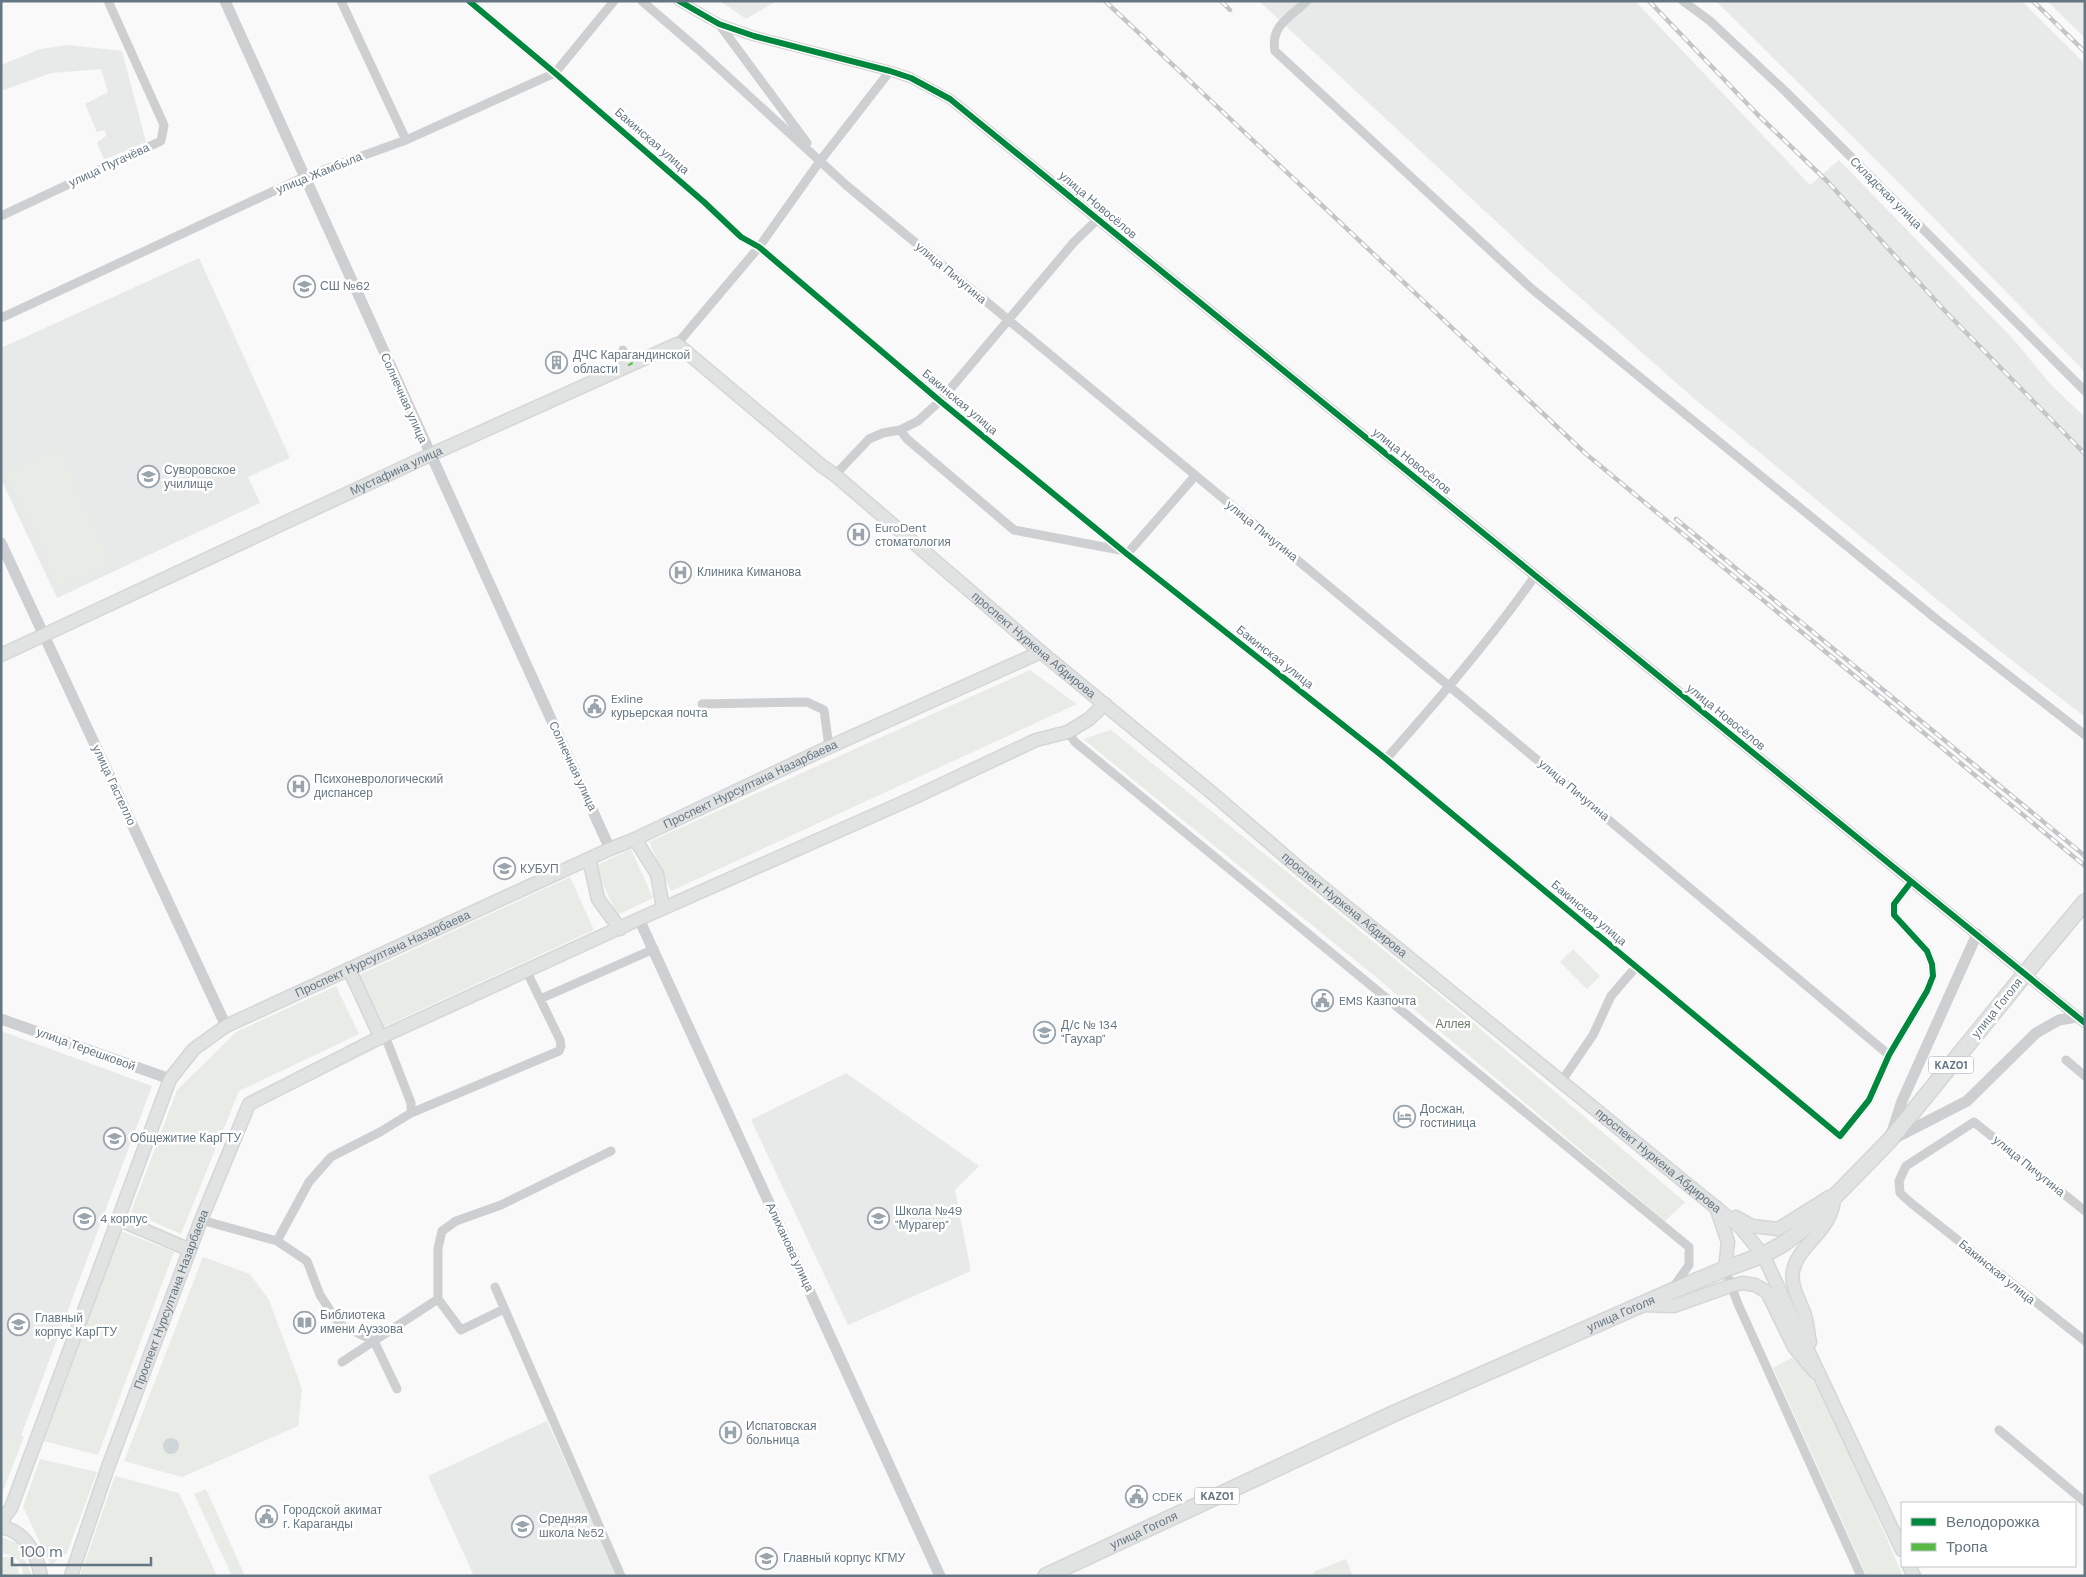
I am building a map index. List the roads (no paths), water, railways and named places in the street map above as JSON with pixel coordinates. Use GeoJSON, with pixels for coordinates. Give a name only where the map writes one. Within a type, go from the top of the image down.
{"type":"FeatureCollection","features":[{"type":"Feature","properties":{"kind":"highway","name":"улица Гоголя"},"geometry":{"type":"LineString","coordinates":[[1051,1575],[1395,1413],[1670,1292],[1725,1269],[1763,1256],[1804,1228],[1889,1141],[2085,902]]}},
{"type":"Feature","properties":{"kind":"main road","name":"Мустафина улица"},"geometry":{"type":"LineString","coordinates":[[1,655],[430,455],[677,344]]}},
{"type":"Feature","properties":{"kind":"main road","name":"проспект Нуркена Абдирова"},"geometry":{"type":"LineString","coordinates":[[677,344],[835,475],[1041,652],[1105,704],[1126,724],[1212,793],[1299,868],[1742,1228],[1763,1256],[1901,1548]]}},
{"type":"Feature","properties":{"kind":"main road","name":"Проспект Нурсултана Назарбаева"},"geometry":{"type":"LineString","coordinates":[[1,1522],[11,1508],[170,1079],[194,1049],[226,1026],[1041,652]]}},
{"type":"Feature","properties":{"kind":"main road","name":"Проспект Нурсултана Назарбаева"},"geometry":{"type":"LineString","coordinates":[[71,1576],[77,1553],[200,1220],[249,1104],[383,1037],[664,908],[905,802],[1036,740],[1068,732],[1089,719],[1105,704]]}},
{"type":"Feature","properties":{"kind":"main road"},"geometry":{"type":"LineString","coordinates":[[635,839],[657,874],[664,908]]}},
{"type":"Feature","properties":{"kind":"main road"},"geometry":{"type":"LineString","coordinates":[[588,860],[598,899],[620,929]]}},
{"type":"Feature","properties":{"kind":"main road"},"geometry":{"type":"LineString","coordinates":[[349,969],[383,1037]]}},
{"type":"Feature","properties":{"kind":"main road"},"geometry":{"type":"LineString","coordinates":[[1720,1211],[1752,1226],[1778,1230],[1839,1193]]}},
{"type":"Feature","properties":{"kind":"main road"},"geometry":{"type":"LineString","coordinates":[[1812,1357],[1806,1318],[1793,1282],[1793,1272],[1797,1258],[1813,1241],[1828,1220],[1839,1193]]}},
{"type":"Feature","properties":{"kind":"main road"},"geometry":{"type":"LineString","coordinates":[[1720,1211],[1728,1242],[1725,1269]]}},
{"type":"Feature","properties":{"kind":"main road"},"geometry":{"type":"LineString","coordinates":[[118,1219],[190,1250]]}},
{"type":"Feature","properties":{"kind":"main road"},"geometry":{"type":"LineString","coordinates":[[1641,1305],[1674,1306],[1730,1286],[1743,1283],[1755,1285],[1767,1292],[1794,1347],[1823,1381]]}},
{"type":"Feature","properties":{"kind":"main road"},"geometry":{"type":"LineString","coordinates":[[1,1527],[18,1533],[26,1539],[43,1576]]}},
{"type":"Feature","properties":{"kind":"main road","name":"Проспект Нурсултана Назарбаева"},"geometry":{"type":"LineString","coordinates":[[63,1576],[77,1553]]}},
{"type":"Feature","properties":{"kind":"street","name":"улица Пугачёва"},"geometry":{"type":"LineString","coordinates":[[1,216],[161,141],[164,125],[108,1]]}},
{"type":"Feature","properties":{"kind":"street","name":"Солнечная улица"},"geometry":{"type":"LineString","coordinates":[[224,1],[610,849]]}},
{"type":"Feature","properties":{"kind":"street"},"geometry":{"type":"LineString","coordinates":[[341,1],[406,140]]}},
{"type":"Feature","properties":{"kind":"street","name":"Бакинская улица"},"geometry":{"type":"LineString","coordinates":[[469,1],[704,202],[740,237],[760,247],[940,401],[1125,552],[1386,759],[1840,1136],[1869,1100],[1889,1055],[1927,991],[1933,976],[1932,964],[1927,951],[1894,915],[1894,904],[1911,882]]}},
{"type":"Feature","properties":{"kind":"street","name":"улица Жамбыла"},"geometry":{"type":"LineString","coordinates":[[1,318],[304,177],[406,140],[555,73],[614,1]]}},
{"type":"Feature","properties":{"kind":"street","name":"улица Пичугина"},"geometry":{"type":"LineString","coordinates":[[642,1],[700,51],[846,185],[1450,686],[1889,1055]]}},
{"type":"Feature","properties":{"kind":"street","name":"улица Новосёлов"},"geometry":{"type":"LineString","coordinates":[[679,1],[719,24],[754,36],[890,71],[911,78],[950,99],[2081,1020]]}},
{"type":"Feature","properties":{"kind":"street"},"geometry":{"type":"LineString","coordinates":[[1307,1],[1276,30],[1273,41],[1275,51],[1532,289],[1928,613],[2085,735]]}},
{"type":"Feature","properties":{"kind":"street","name":"Складская улица"},"geometry":{"type":"LineString","coordinates":[[1683,1],[1710,21],[1786,92],[2085,391]]}},
{"type":"Feature","properties":{"kind":"street"},"geometry":{"type":"LineString","coordinates":[[719,24],[820,161]]}},
{"type":"Feature","properties":{"kind":"street","name":"Мустафина улица"},"geometry":{"type":"LineString","coordinates":[[677,344],[760,247],[820,161],[890,71]]}},
{"type":"Feature","properties":{"kind":"street"},"geometry":{"type":"LineString","coordinates":[[835,475],[869,439],[884,433],[900,430],[918,422],[940,401],[1074,242],[1098,219]]}},
{"type":"Feature","properties":{"kind":"street"},"geometry":{"type":"LineString","coordinates":[[623,350],[631,365]]}},
{"type":"Feature","properties":{"kind":"street"},"geometry":{"type":"LineString","coordinates":[[900,430],[907,439],[1014,530],[1125,552],[1195,476]]}},
{"type":"Feature","properties":{"kind":"street","name":"улица Гастелло"},"geometry":{"type":"LineString","coordinates":[[2,548],[226,1026]]}},
{"type":"Feature","properties":{"kind":"street"},"geometry":{"type":"LineString","coordinates":[[1386,759],[1450,686],[1535,576]]}},
{"type":"Feature","properties":{"kind":"street"},"geometry":{"type":"LineString","coordinates":[[702,704],[807,702],[824,710],[829,748]]}},
{"type":"Feature","properties":{"kind":"street"},"geometry":{"type":"LineString","coordinates":[[1068,732],[1075,742],[1689,1247],[1689,1264],[1670,1292]]}},
{"type":"Feature","properties":{"kind":"street","name":"Алиханова улица"},"geometry":{"type":"LineString","coordinates":[[640,919],[940,1576]]}},
{"type":"Feature","properties":{"kind":"street"},"geometry":{"type":"LineString","coordinates":[[1889,1141],[1902,1101],[1977,934]]}},
{"type":"Feature","properties":{"kind":"street"},"geometry":{"type":"LineString","coordinates":[[540,999],[654,949]]}},
{"type":"Feature","properties":{"kind":"street"},"geometry":{"type":"LineString","coordinates":[[1561,1082],[1592,1035],[1611,996],[1636,967]]}},
{"type":"Feature","properties":{"kind":"street"},"geometry":{"type":"LineString","coordinates":[[277,1242],[309,1182],[331,1157],[411,1113],[559,1051],[561,1046],[560,1040],[527,972]]}},
{"type":"Feature","properties":{"kind":"street","name":"улица Терешковой"},"geometry":{"type":"LineString","coordinates":[[1,1019],[170,1079]]}},
{"type":"Feature","properties":{"kind":"street"},"geometry":{"type":"LineString","coordinates":[[1889,1141],[1968,1101],[2036,1033],[2058,1020],[2081,1020]]}},
{"type":"Feature","properties":{"kind":"street"},"geometry":{"type":"LineString","coordinates":[[383,1037],[411,1103],[411,1113]]}},
{"type":"Feature","properties":{"kind":"street"},"geometry":{"type":"LineString","coordinates":[[2066,1060],[2085,1076]]}},
{"type":"Feature","properties":{"kind":"street","name":"улица Пичугина"},"geometry":{"type":"LineString","coordinates":[[1911,1203],[1900,1193],[1899,1181],[1906,1166],[1974,1122],[2085,1211]]}},
{"type":"Feature","properties":{"kind":"street"},"geometry":{"type":"LineString","coordinates":[[504,1309],[461,1330],[438,1299],[438,1248],[442,1232],[456,1221],[501,1205],[611,1151]]}},
{"type":"Feature","properties":{"kind":"street","name":"Бакинская улица"},"geometry":{"type":"LineString","coordinates":[[1911,1203],[2085,1341]]}},
{"type":"Feature","properties":{"kind":"street"},"geometry":{"type":"LineString","coordinates":[[200,1220],[277,1242],[307,1261],[320,1295],[339,1324],[374,1341],[397,1388]]}},
{"type":"Feature","properties":{"kind":"street"},"geometry":{"type":"LineString","coordinates":[[1725,1269],[1730,1286],[1861,1576]]}},
{"type":"Feature","properties":{"kind":"street"},"geometry":{"type":"LineString","coordinates":[[495,1287],[621,1576]]}},
{"type":"Feature","properties":{"kind":"street"},"geometry":{"type":"LineString","coordinates":[[342,1362],[438,1299]]}},
{"type":"Feature","properties":{"kind":"street"},"geometry":{"type":"LineString","coordinates":[[1999,1430],[2085,1502]]}},
{"type":"Feature","properties":{"kind":"railway"},"geometry":{"type":"LineString","coordinates":[[1105,1],[1586,454],[2085,866]]}},
{"type":"Feature","properties":{"kind":"railway"},"geometry":{"type":"LineString","coordinates":[[1221,1],[1230,10]]}},
{"type":"Feature","properties":{"kind":"railway"},"geometry":{"type":"LineString","coordinates":[[1649,1],[1758,115],[1828,182],[1945,311],[2085,454]]}},
{"type":"Feature","properties":{"kind":"railway"},"geometry":{"type":"LineString","coordinates":[[2033,1],[2085,52]]}},
{"type":"Feature","properties":{"kind":"railway"},"geometry":{"type":"LineString","coordinates":[[1676,519],[2085,856]]}},
{"type":"Feature","properties":{"kind":"place","name":"СШ №62"},"geometry":{"type":"Point","coordinates":[304,286]}},
{"type":"Feature","properties":{"kind":"place","name":"ДЧС Карагандинской области"},"geometry":{"type":"Point","coordinates":[557,362]}},
{"type":"Feature","properties":{"kind":"place","name":"Суворовское училище"},"geometry":{"type":"Point","coordinates":[148,477]}},
{"type":"Feature","properties":{"kind":"place","name":"EuroDent стоматология"},"geometry":{"type":"Point","coordinates":[859,535]}},
{"type":"Feature","properties":{"kind":"place","name":"Клиника Киманова"},"geometry":{"type":"Point","coordinates":[681,572]}},
{"type":"Feature","properties":{"kind":"place","name":"Exline курьерская почта"},"geometry":{"type":"Point","coordinates":[595,706]}},
{"type":"Feature","properties":{"kind":"place","name":"Психоневрологический диспансер"},"geometry":{"type":"Point","coordinates":[298,786]}},
{"type":"Feature","properties":{"kind":"place","name":"КУБУП"},"geometry":{"type":"Point","coordinates":[504,869]}},
{"type":"Feature","properties":{"kind":"place","name":"EMS Казпочта"},"geometry":{"type":"Point","coordinates":[1323,1001]}},
{"type":"Feature","properties":{"kind":"place","name":"Д/с № 134 \"Гаухар\""},"geometry":{"type":"Point","coordinates":[1045,1032]}},
{"type":"Feature","properties":{"kind":"place","name":"Досжан, гостиница"},"geometry":{"type":"Point","coordinates":[1404,1116]}},
{"type":"Feature","properties":{"kind":"place","name":"Общежитие КарГТУ"},"geometry":{"type":"Point","coordinates":[114,1138]}},
{"type":"Feature","properties":{"kind":"place","name":"Школа №49 \"Мурагер\""},"geometry":{"type":"Point","coordinates":[879,1218]}},
{"type":"Feature","properties":{"kind":"place","name":"4 корпус"},"geometry":{"type":"Point","coordinates":[84,1219]}},
{"type":"Feature","properties":{"kind":"place","name":"Библиотека имени Ауэзова"},"geometry":{"type":"Point","coordinates":[304,1322]}},
{"type":"Feature","properties":{"kind":"place","name":"Главный корпус КарГТУ"},"geometry":{"type":"Point","coordinates":[19,1325]}},
{"type":"Feature","properties":{"kind":"place","name":"Испатовская больница"},"geometry":{"type":"Point","coordinates":[730,1433]}},
{"type":"Feature","properties":{"kind":"place","name":"CDEK"},"geometry":{"type":"Point","coordinates":[1136,1497]}},
{"type":"Feature","properties":{"kind":"place","name":"Городской акимат г. Караганды"},"geometry":{"type":"Point","coordinates":[267,1517]}},
{"type":"Feature","properties":{"kind":"place","name":"Средняя школа №52"},"geometry":{"type":"Point","coordinates":[523,1526]}},
{"type":"Feature","properties":{"kind":"place","name":"Главный корпус КГМУ"},"geometry":{"type":"Point","coordinates":[767,1558]}},
{"type":"Feature","properties":{"kind":"park label","name":"Аллея"},"geometry":{"type":"Point","coordinates":[1453,1024]}}]}
